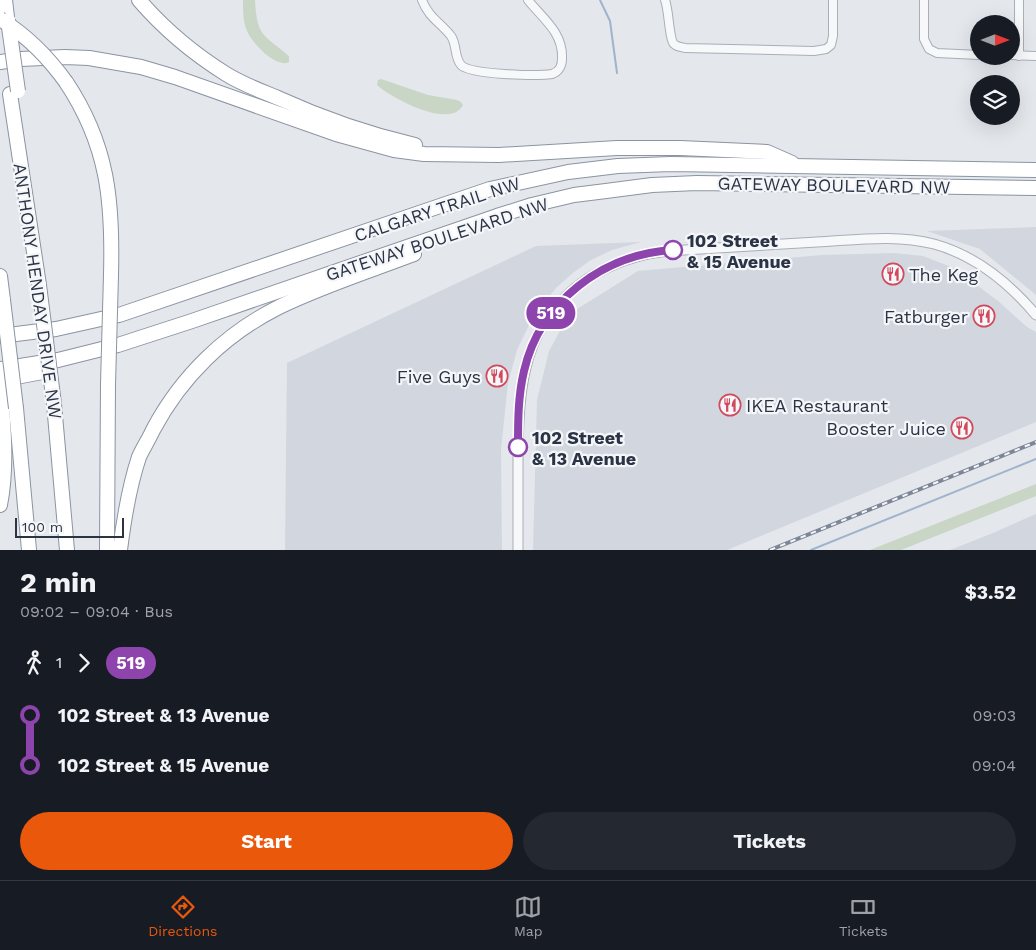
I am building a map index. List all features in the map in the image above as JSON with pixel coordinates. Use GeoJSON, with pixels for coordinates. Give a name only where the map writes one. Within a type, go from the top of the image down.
{"type":"FeatureCollection","features":[{"type":"Feature","properties":{"kind":"highway"},"geometry":{"type":"LineString","coordinates":[[5,0],[4,18],[14,92]]}},
{"type":"Feature","properties":{"kind":"highway"},"geometry":{"type":"LineString","coordinates":[[139,0],[161,24],[197,54],[228,75],[251,87],[351,127],[457,155]]}},
{"type":"Feature","properties":{"kind":"highway"},"geometry":{"type":"LineString","coordinates":[[4,18],[53,64],[79,101],[92,128],[106,174],[110,204],[106,550]]}},
{"type":"Feature","properties":{"kind":"highway","name":"ANTHONY HENDAY DRIVE NW"},"geometry":{"type":"LineString","coordinates":[[0,33],[14,92],[54,404],[67,550]]}},
{"type":"Feature","properties":{"kind":"highway"},"geometry":{"type":"LineString","coordinates":[[0,62],[65,57],[89,58],[141,67],[175,77],[336,134],[394,150],[424,154],[522,154],[617,148],[680,148],[767,152],[797,166]]}},
{"type":"Feature","properties":{"kind":"highway","name":"CALGARY TRAIL NW"},"geometry":{"type":"LineString","coordinates":[[0,336],[56,329],[119,314],[172,298],[490,189],[568,172],[618,166],[671,164],[1036,170]]}},
{"type":"Feature","properties":{"kind":"highway","name":"GATEWAY BOULEVARD NW"},"geometry":{"type":"LineString","coordinates":[[0,369],[58,360],[118,345],[497,216],[574,195],[652,185],[697,182],[1036,188]]}},
{"type":"Feature","properties":{"kind":"highway"},"geometry":{"type":"LineString","coordinates":[[948,187],[996,196],[1036,198]]}},
{"type":"Feature","properties":{"kind":"highway"},"geometry":{"type":"LineString","coordinates":[[120,550],[131,482],[140,455],[165,407],[196,369],[222,344],[250,324],[279,307],[331,285],[474,231],[497,216]]}},
{"type":"Feature","properties":{"kind":"highway","name":"ANTHONY HENDAY DRIVE NW"},"geometry":{"type":"LineString","coordinates":[[0,276],[9,410],[29,550]]}},
{"type":"Feature","properties":{"kind":"highway"},"geometry":{"type":"LineString","coordinates":[[0,505],[4,486],[9,410],[0,380],[42,372],[104,356],[129,348],[192,321]]}},
{"type":"Feature","properties":{"kind":"street"},"geometry":{"type":"LineString","coordinates":[[422,0],[432,17],[453,40],[457,57],[462,65],[471,70],[548,74],[558,71],[562,60],[559,40],[551,25],[528,0]]}},
{"type":"Feature","properties":{"kind":"street"},"geometry":{"type":"LineString","coordinates":[[665,0],[669,12],[671,37],[674,44],[685,48],[814,51],[829,48],[833,36],[833,0]]}},
{"type":"Feature","properties":{"kind":"street"},"geometry":{"type":"LineString","coordinates":[[924,0],[924,39],[929,50],[941,54],[970,55]]}},
{"type":"Feature","properties":{"kind":"street"},"geometry":{"type":"LineString","coordinates":[[1018,15],[1019,0]]}},
{"type":"Feature","properties":{"kind":"street"},"geometry":{"type":"LineString","coordinates":[[1020,56],[1036,56]]}},
{"type":"Feature","properties":{"kind":"street"},"geometry":{"type":"LineString","coordinates":[[518,550],[518,431],[520,389],[524,370],[535,338],[554,309],[572,291],[613,264],[651,252],[896,238],[915,240],[934,244],[969,258],[998,278],[1032,307],[1036,315]]}},
{"type":"Feature","properties":{"kind":"shaded area"},"geometry":{"type":"Polygon","coordinates":[[[1036,227],[1036,295],[980,249],[927,231],[1036,227]]]}},
{"type":"Feature","properties":{"kind":"shaded area"},"geometry":{"type":"Polygon","coordinates":[[[641,242],[612,250],[591,260],[574,272],[556,288],[542,305],[529,325],[517,350],[508,383],[501,449],[502,550],[285,550],[287,363],[536,246],[641,242]]]}},
{"type":"Feature","properties":{"kind":"shaded area"},"geometry":{"type":"Polygon","coordinates":[[[894,253],[923,256],[954,268],[998,301],[1027,327],[1036,332],[1036,422],[727,550],[533,550],[537,400],[549,351],[574,311],[638,271],[822,255],[894,253]]]}},
{"type":"Feature","properties":{"kind":"shaded area"},"geometry":{"type":"Polygon","coordinates":[[[1036,514],[1036,550],[950,550],[993,533],[1036,514]]]}},
{"type":"Feature","properties":{"kind":"green space"},"geometry":{"type":"Polygon","coordinates":[[[243,0],[255,0],[258,21],[263,34],[289,56],[289,62],[278,62],[271,58],[254,42],[245,24],[243,0]]]}},
{"type":"Feature","properties":{"kind":"green space"},"geometry":{"type":"Polygon","coordinates":[[[381,79],[428,95],[457,100],[463,105],[456,112],[446,114],[421,109],[407,104],[384,91],[377,85],[378,80],[381,79]]]}},
{"type":"Feature","properties":{"kind":"green space"},"geometry":{"type":"Polygon","coordinates":[[[1036,484],[1036,496],[901,550],[870,550],[1036,484]]]}},
{"type":"Feature","properties":{"kind":"waterway"},"geometry":{"type":"LineString","coordinates":[[600,0],[610,21],[617,73]]}},
{"type":"Feature","properties":{"kind":"waterway"},"geometry":{"type":"LineString","coordinates":[[811,550],[1036,459]]}},
{"type":"Feature","properties":{"kind":"railway"},"geometry":{"type":"LineString","coordinates":[[770,550],[1036,442]]}},
{"type":"Feature","properties":{"kind":"bus line","name":"519"},"geometry":{"type":"LineString","coordinates":[[518,447],[519,401],[524,370],[535,338],[554,309],[579,285],[613,264],[651,252],[673,250]]}},
{"type":"Feature","properties":{"kind":"place","name":"102 Street & 15 Avenue"},"geometry":{"type":"Point","coordinates":[673,250]}},
{"type":"Feature","properties":{"kind":"place","name":"The Keg"},"geometry":{"type":"Point","coordinates":[893,274]}},
{"type":"Feature","properties":{"kind":"place","name":"Fatburger"},"geometry":{"type":"Point","coordinates":[984,316]}},
{"type":"Feature","properties":{"kind":"place","name":"Five Guys"},"geometry":{"type":"Point","coordinates":[497,376]}},
{"type":"Feature","properties":{"kind":"place","name":"IKEA Restaurant"},"geometry":{"type":"Point","coordinates":[730,405]}},
{"type":"Feature","properties":{"kind":"place","name":"Booster Juice"},"geometry":{"type":"Point","coordinates":[962,428]}},
{"type":"Feature","properties":{"kind":"place","name":"102 Street & 13 Avenue"},"geometry":{"type":"Point","coordinates":[518,447]}}]}
